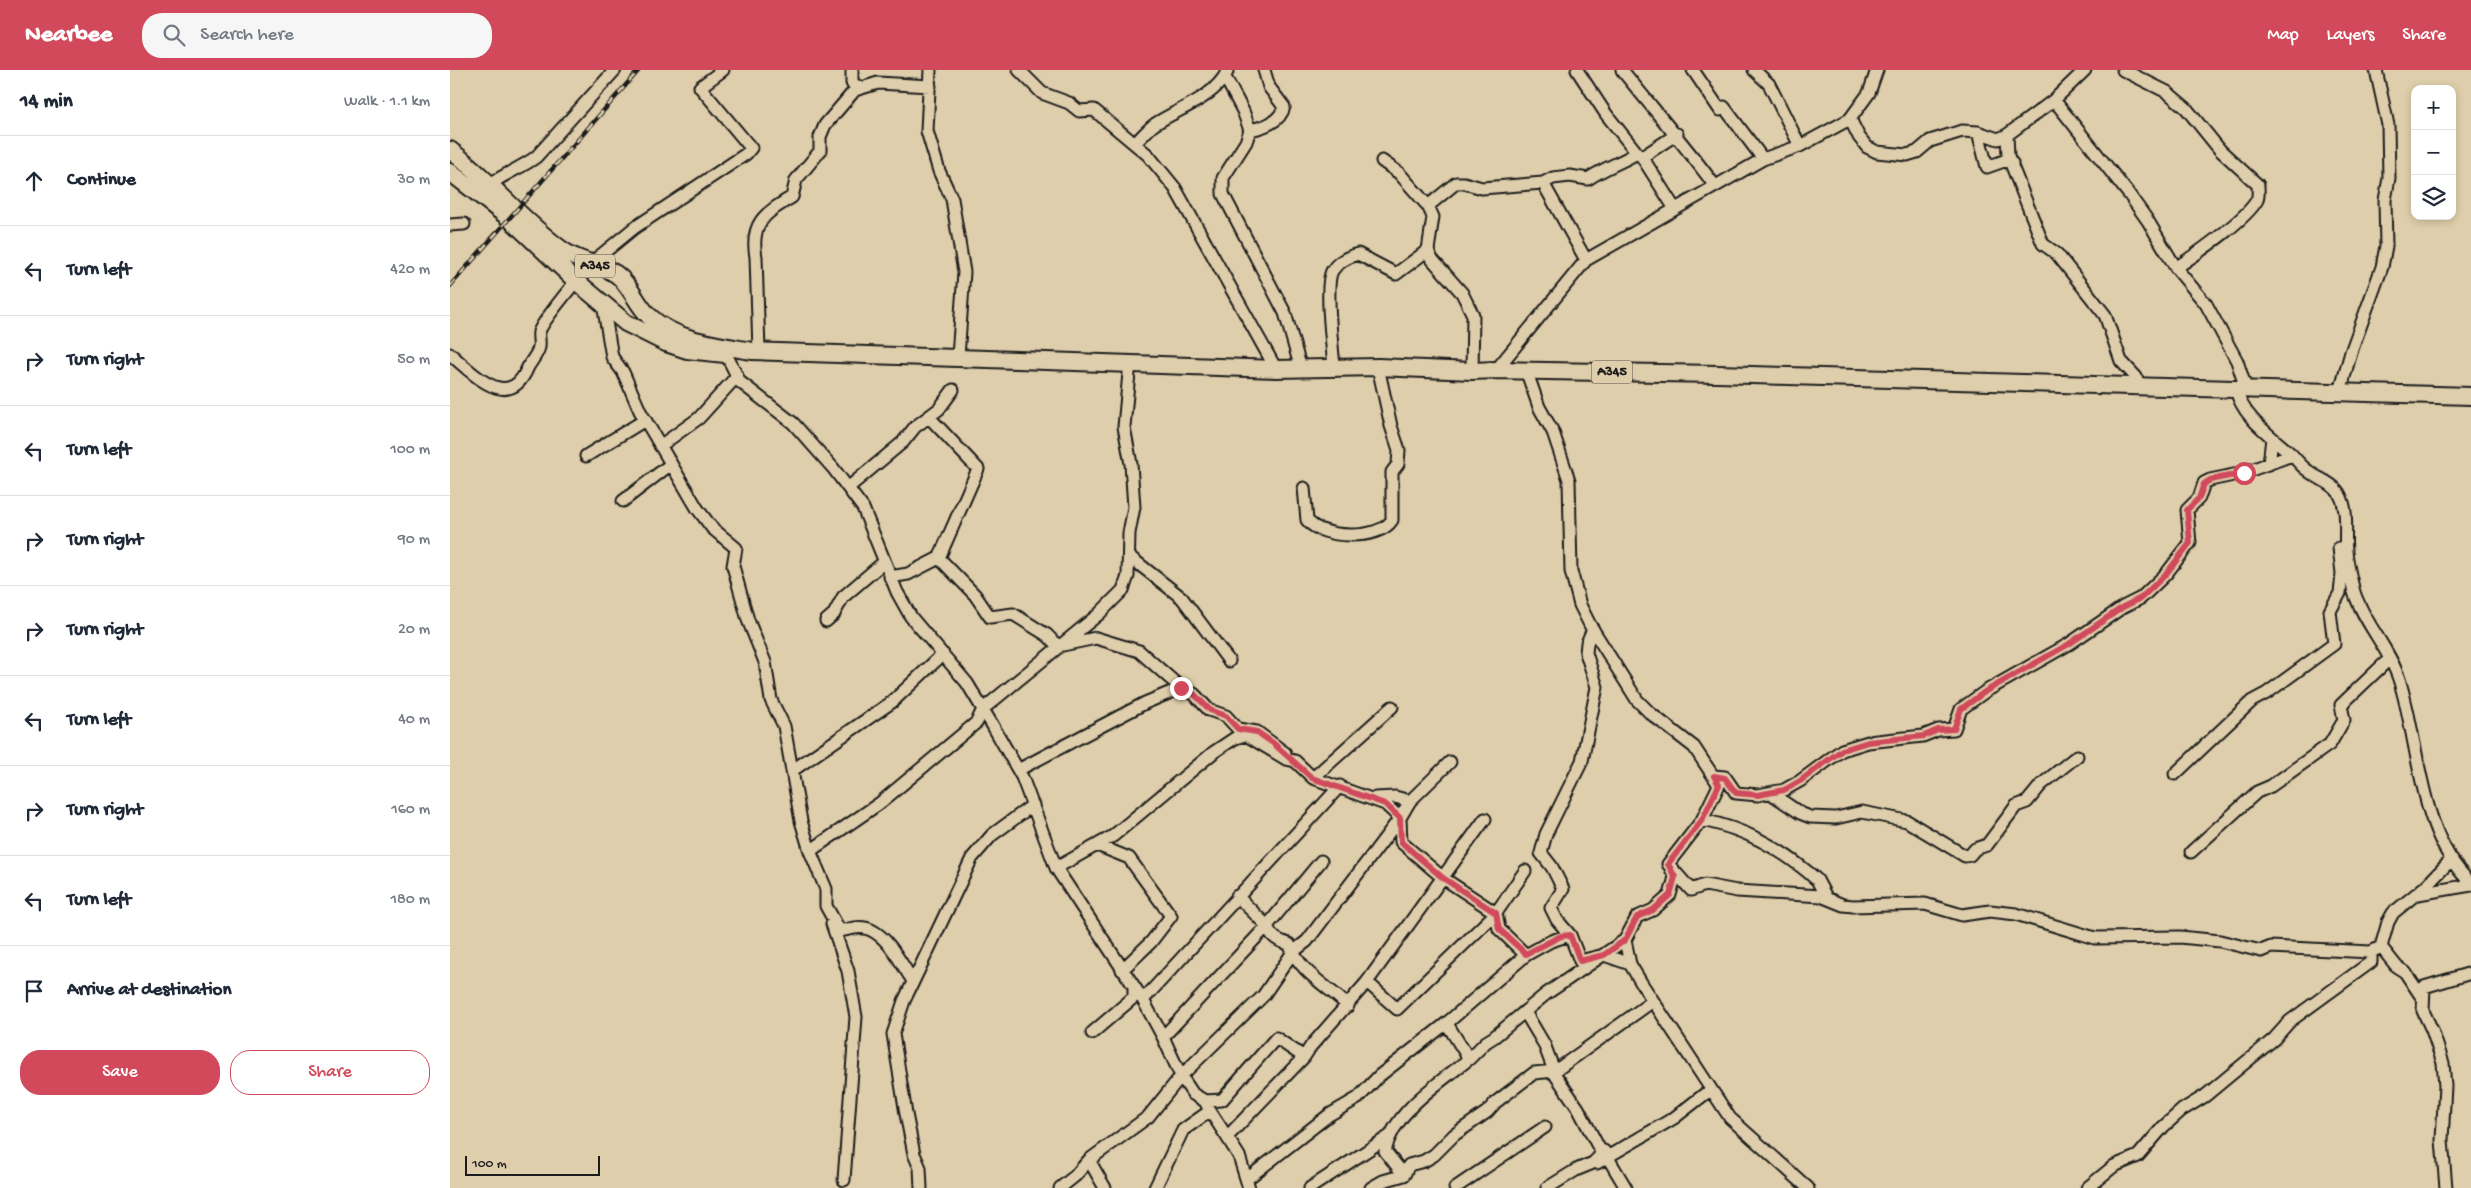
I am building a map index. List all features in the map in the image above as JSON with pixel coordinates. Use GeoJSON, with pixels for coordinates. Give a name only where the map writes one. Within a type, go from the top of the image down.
{"type":"FeatureCollection","features":[{"type":"Feature","properties":{"kind":"highway","name":"A345"},"geometry":{"type":"LineString","coordinates":[[450,150],[551,242],[575,258],[610,271],[623,280],[648,315],[664,327],[693,338],[755,351]]}},
{"type":"Feature","properties":{"kind":"highway","name":"A345"},"geometry":{"type":"LineString","coordinates":[[450,172],[470,185],[576,281],[626,323],[666,343],[687,350],[726,354],[755,351],[1130,362],[1276,369],[1378,367],[1472,371],[1526,370],[1718,374],[2471,396]]}},
{"type":"Feature","properties":{"kind":"street"},"geometry":{"type":"LineString","coordinates":[[489,185],[507,172],[522,167],[536,157],[615,70]]}},
{"type":"Feature","properties":{"kind":"street"},"geometry":{"type":"LineString","coordinates":[[590,264],[634,228],[746,154],[751,148],[700,87],[723,70]]}},
{"type":"Feature","properties":{"kind":"street"},"geometry":{"type":"LineString","coordinates":[[852,70],[852,83],[861,88]]}},
{"type":"Feature","properties":{"kind":"street"},"geometry":{"type":"LineString","coordinates":[[930,70],[927,131],[939,171],[952,199],[964,272],[958,357]]}},
{"type":"Feature","properties":{"kind":"street"},"geometry":{"type":"LineString","coordinates":[[1019,70],[1042,93],[1069,103],[1079,110],[1094,110],[1148,155],[1174,188],[1276,369]]}},
{"type":"Feature","properties":{"kind":"street"},"geometry":{"type":"LineString","coordinates":[[1250,130],[1275,120],[1282,114],[1284,107],[1269,88],[1264,70]]}},
{"type":"Feature","properties":{"kind":"street"},"geometry":{"type":"LineString","coordinates":[[1577,70],[1606,114],[1640,155],[1675,208]]}},
{"type":"Feature","properties":{"kind":"street"},"geometry":{"type":"LineString","coordinates":[[1622,70],[1664,122],[1677,134],[1715,186]]}},
{"type":"Feature","properties":{"kind":"street"},"geometry":{"type":"LineString","coordinates":[[1693,70],[1720,110],[1724,108],[1763,159]]}},
{"type":"Feature","properties":{"kind":"street"},"geometry":{"type":"LineString","coordinates":[[1754,70],[1769,84],[1800,146]]}},
{"type":"Feature","properties":{"kind":"street"},"geometry":{"type":"LineString","coordinates":[[1496,370],[1586,260],[1763,159],[1800,146],[1850,119],[1869,93],[1877,70]]}},
{"type":"Feature","properties":{"kind":"street"},"geometry":{"type":"LineString","coordinates":[[1850,119],[1859,137],[1867,147],[1877,152],[1907,155],[1917,152],[1922,146],[1944,135],[1962,131],[1978,132],[1998,139],[2008,135],[2054,100],[2085,70]]}},
{"type":"Feature","properties":{"kind":"street"},"geometry":{"type":"LineString","coordinates":[[2127,70],[2166,92],[2186,108],[2220,150],[2258,185],[2258,199],[2251,207],[2234,224],[2176,268]]}},
{"type":"Feature","properties":{"kind":"street"},"geometry":{"type":"LineString","coordinates":[[2340,392],[2351,352],[2382,267],[2386,246],[2385,200],[2389,178],[2388,125],[2376,70]]}},
{"type":"Feature","properties":{"kind":"street"},"geometry":{"type":"LineString","coordinates":[[1135,143],[1155,124],[1188,108],[1226,73],[1250,130],[1246,142],[1223,178],[1223,194],[1285,313],[1301,369]]}},
{"type":"Feature","properties":{"kind":"street"},"geometry":{"type":"LineString","coordinates":[[755,351],[756,257],[753,245],[756,229],[769,211],[792,197],[796,180],[820,151],[820,138],[825,124],[855,90],[878,83],[930,86]]}},
{"type":"Feature","properties":{"kind":"street"},"geometry":{"type":"LineString","coordinates":[[2054,100],[2128,193],[2148,221],[2176,268],[2206,304],[2237,361],[2241,389],[2238,399],[2245,409],[2272,438],[2307,470],[2333,486],[2340,494],[2344,509],[2346,552],[2354,592],[2365,617],[2378,637],[2399,678],[2407,707],[2424,796],[2440,837],[2462,875],[2471,884]]}},
{"type":"Feature","properties":{"kind":"street"},"geometry":{"type":"LineString","coordinates":[[1978,132],[1987,167],[2004,161],[2012,164]]}},
{"type":"Feature","properties":{"kind":"street"},"geometry":{"type":"LineString","coordinates":[[1428,206],[1456,183],[1464,183],[1482,188],[1543,183],[1553,178],[1576,176],[1588,179],[1603,169],[1640,155],[1677,134]]}},
{"type":"Feature","properties":{"kind":"street"},"geometry":{"type":"LineString","coordinates":[[2008,135],[2008,156],[2044,244],[2057,254],[2105,315],[2121,361],[2136,377],[2139,387]]}},
{"type":"Feature","properties":{"kind":"street"},"geometry":{"type":"LineString","coordinates":[[1382,161],[1399,173],[1428,206],[1433,217],[1428,250],[1437,267],[1462,293],[1473,315],[1472,371]]}},
{"type":"Feature","properties":{"kind":"street"},"geometry":{"type":"LineString","coordinates":[[1543,183],[1586,260]]}},
{"type":"Feature","properties":{"kind":"street"},"geometry":{"type":"LineString","coordinates":[[450,224],[464,224]]}},
{"type":"Feature","properties":{"kind":"street"},"geometry":{"type":"LineString","coordinates":[[1334,369],[1329,281],[1336,265],[1346,258],[1358,254],[1396,274],[1428,250]]}},
{"type":"Feature","properties":{"kind":"street"},"geometry":{"type":"LineString","coordinates":[[450,354],[476,376],[498,389],[507,390],[516,387],[524,378],[539,348],[539,330],[576,281]]}},
{"type":"Feature","properties":{"kind":"street"},"geometry":{"type":"LineString","coordinates":[[603,304],[612,357],[623,372],[645,420],[707,521],[736,548],[733,566],[748,620],[764,662],[771,700],[784,726],[801,821],[810,851],[826,889],[826,906],[848,971],[856,1017],[844,1180]]}},
{"type":"Feature","properties":{"kind":"street"},"geometry":{"type":"LineString","coordinates":[[726,354],[740,382],[793,423],[849,487],[864,508],[890,577],[911,617],[966,683],[983,710],[1018,770],[1056,868],[1143,1000],[1163,1037],[1180,1076],[1193,1094],[1207,1106],[1228,1137],[1239,1156],[1248,1183],[1329,1115],[1358,1098],[1379,1076],[1448,1022],[1526,954],[1561,936],[1570,935]]}},
{"type":"Feature","properties":{"kind":"street"},"geometry":{"type":"LineString","coordinates":[[810,851],[880,803],[977,722],[983,710],[1024,678],[1123,590],[1128,576],[1130,557],[1129,533],[1134,506],[1131,464],[1124,427],[1130,362]]}},
{"type":"Feature","properties":{"kind":"street"},"geometry":{"type":"LineString","coordinates":[[1304,488],[1307,520],[1318,530],[1364,535],[1380,532],[1388,527],[1392,520],[1392,472],[1398,464],[1399,450],[1391,426],[1378,367]]}},
{"type":"Feature","properties":{"kind":"street"},"geometry":{"type":"LineString","coordinates":[[1526,370],[1539,408],[1553,432],[1569,480],[1571,571],[1580,605],[1626,685],[1637,700],[1650,713],[1694,746],[1719,785],[1702,820],[1668,864]]}},
{"type":"Feature","properties":{"kind":"street"},"geometry":{"type":"LineString","coordinates":[[660,446],[699,418],[737,376]]}},
{"type":"Feature","properties":{"kind":"street"},"geometry":{"type":"LineString","coordinates":[[849,487],[897,447],[915,427],[939,408],[953,390]]}},
{"type":"Feature","properties":{"kind":"street"},"geometry":{"type":"LineString","coordinates":[[890,577],[908,574],[939,558],[978,469],[929,417]]}},
{"type":"Feature","properties":{"kind":"street"},"geometry":{"type":"LineString","coordinates":[[586,456],[645,420]]}},
{"type":"Feature","properties":{"kind":"street"},"geometry":{"type":"LineString","coordinates":[[2269,464],[2272,438]]}},
{"type":"Feature","properties":{"kind":"street"},"geometry":{"type":"LineString","coordinates":[[1714,776],[1725,778],[1736,793],[1747,795],[1772,794],[1792,786],[1842,750],[1868,742],[1924,736],[1938,730],[1954,729],[1961,709],[1986,691],[2069,644],[2123,607],[2141,598],[2166,574],[2190,543],[2187,510],[2199,498],[2204,484],[2210,480],[2235,475],[2292,455]]}},
{"type":"Feature","properties":{"kind":"street"},"geometry":{"type":"LineString","coordinates":[[623,501],[671,464]]}},
{"type":"Feature","properties":{"kind":"street"},"geometry":{"type":"LineString","coordinates":[[2174,774],[2252,700],[2267,693],[2334,644],[2330,611],[2340,593],[2342,573],[2338,549],[2346,532]]}},
{"type":"Feature","properties":{"kind":"street"},"geometry":{"type":"LineString","coordinates":[[1130,557],[1182,598],[1229,661]]}},
{"type":"Feature","properties":{"kind":"street"},"geometry":{"type":"LineString","coordinates":[[939,558],[975,594],[990,616],[1013,614],[1047,634],[1058,646]]}},
{"type":"Feature","properties":{"kind":"street"},"geometry":{"type":"LineString","coordinates":[[826,622],[834,614],[843,597],[884,562]]}},
{"type":"Feature","properties":{"kind":"street"},"geometry":{"type":"LineString","coordinates":[[1593,629],[1587,643],[1586,653],[1597,687],[1582,761],[1546,834],[1541,853],[1552,867],[1562,889],[1551,908],[1557,920],[1570,935],[1580,961],[1604,955],[1630,964]]}},
{"type":"Feature","properties":{"kind":"street"},"geometry":{"type":"LineString","coordinates":[[1058,646],[1096,638],[1139,651],[1181,688],[1194,694],[1210,710],[1226,716],[1238,729],[1257,732],[1295,761],[1312,778],[1340,786],[1363,797],[1385,804],[1400,818],[1401,842],[1443,878],[1496,913],[1499,929],[1526,954]]}},
{"type":"Feature","properties":{"kind":"street"},"geometry":{"type":"LineString","coordinates":[[793,770],[892,702],[943,654]]}},
{"type":"Feature","properties":{"kind":"street"},"geometry":{"type":"LineString","coordinates":[[2192,852],[2257,792],[2271,786],[2330,744],[2344,720],[2341,705],[2385,663],[2390,661]]}},
{"type":"Feature","properties":{"kind":"street"},"geometry":{"type":"LineString","coordinates":[[1018,770],[1145,703],[1181,688]]}},
{"type":"Feature","properties":{"kind":"street"},"geometry":{"type":"LineString","coordinates":[[1312,778],[1392,707]]}},
{"type":"Feature","properties":{"kind":"street"},"geometry":{"type":"LineString","coordinates":[[1056,868],[1130,824],[1238,729]]}},
{"type":"Feature","properties":{"kind":"street"},"geometry":{"type":"LineString","coordinates":[[1170,788],[1214,752],[1235,738],[1246,735],[1286,759],[1295,761]]}},
{"type":"Feature","properties":{"kind":"street"},"geometry":{"type":"LineString","coordinates":[[1772,794],[1800,813],[1810,817],[1836,818],[1862,812],[1907,821],[1965,856],[1970,855],[1975,849],[1987,845],[2016,806],[2027,802],[2041,785],[2076,756]]}},
{"type":"Feature","properties":{"kind":"street"},"geometry":{"type":"LineString","coordinates":[[1060,1188],[1075,1176],[1089,1160],[1148,1117],[1180,1076],[1263,996],[1293,952],[1307,941],[1400,818],[1410,801],[1450,762]]}},
{"type":"Feature","properties":{"kind":"street"},"geometry":{"type":"LineString","coordinates":[[1143,1000],[1182,961],[1238,896],[1340,786]]}},
{"type":"Feature","properties":{"kind":"street"},"geometry":{"type":"LineString","coordinates":[[1363,797],[1394,797],[1410,801]]}},
{"type":"Feature","properties":{"kind":"street"},"geometry":{"type":"LineString","coordinates":[[921,1188],[920,1168],[914,1154],[893,1034],[913,981],[972,858],[992,835],[1033,805]]}},
{"type":"Feature","properties":{"kind":"street"},"geometry":{"type":"LineString","coordinates":[[1228,1137],[1304,1057],[1311,1046],[1348,1006],[1486,819]]}},
{"type":"Feature","properties":{"kind":"street"},"geometry":{"type":"LineString","coordinates":[[1702,820],[1729,826],[1755,836],[1809,873],[1817,880],[1826,897]]}},
{"type":"Feature","properties":{"kind":"street"},"geometry":{"type":"LineString","coordinates":[[1097,845],[1129,858],[1171,916],[1150,942],[1122,970]]}},
{"type":"Feature","properties":{"kind":"street"},"geometry":{"type":"LineString","coordinates":[[2086,1188],[2114,1166],[2138,1156],[2182,1110],[2205,1096],[2254,1056],[2274,1039],[2290,1021],[2371,962],[2393,913],[2416,894],[2452,858]]}},
{"type":"Feature","properties":{"kind":"street"},"geometry":{"type":"LineString","coordinates":[[1163,1037],[1267,926],[1321,860]]}},
{"type":"Feature","properties":{"kind":"street"},"geometry":{"type":"LineString","coordinates":[[1668,864],[1683,884],[1691,890],[1705,885],[1737,891],[1826,897],[1843,905],[1853,906],[1925,904],[1962,914],[2000,911],[2095,938],[2180,937],[2220,941],[2261,951],[2271,947],[2376,950],[2424,987]]}},
{"type":"Feature","properties":{"kind":"street"},"geometry":{"type":"LineString","coordinates":[[1310,1188],[1388,1137],[1413,1105],[1469,1059],[1486,1042],[1526,1012],[1546,994],[1625,940],[1637,917],[1653,910],[1670,895],[1675,877],[1668,864]]}},
{"type":"Feature","properties":{"kind":"street"},"geometry":{"type":"LineString","coordinates":[[1367,982],[1397,1009],[1496,913],[1525,871]]}},
{"type":"Feature","properties":{"kind":"street"},"geometry":{"type":"LineString","coordinates":[[2416,894],[2471,884]]}},
{"type":"Feature","properties":{"kind":"street"},"geometry":{"type":"LineString","coordinates":[[1238,896],[1267,926],[1278,942],[1289,944],[1306,973],[1317,982],[1332,990],[1348,1006]]}},
{"type":"Feature","properties":{"kind":"street"},"geometry":{"type":"LineString","coordinates":[[826,906],[840,931],[857,927],[870,929],[888,944],[913,981]]}},
{"type":"Feature","properties":{"kind":"street"},"geometry":{"type":"LineString","coordinates":[[1625,940],[1630,964],[1710,1090],[1730,1118],[1808,1188]]}},
{"type":"Feature","properties":{"kind":"street"},"geometry":{"type":"LineString","coordinates":[[2404,972],[2422,999]]}},
{"type":"Feature","properties":{"kind":"street"},"geometry":{"type":"LineString","coordinates":[[2424,987],[2471,973]]}},
{"type":"Feature","properties":{"kind":"street"},"geometry":{"type":"LineString","coordinates":[[2424,987],[2422,999],[2423,1012],[2432,1030],[2443,1063],[2445,1086],[2442,1140],[2446,1188]]}},
{"type":"Feature","properties":{"kind":"street"},"geometry":{"type":"LineString","coordinates":[[1092,1033],[1134,997],[1134,988]]}},
{"type":"Feature","properties":{"kind":"street"},"geometry":{"type":"LineString","coordinates":[[1404,1175],[1408,1164],[1424,1161],[1434,1156],[1454,1135],[1487,1112],[1496,1102],[1534,1073],[1555,1071],[1653,1001]]}},
{"type":"Feature","properties":{"kind":"street"},"geometry":{"type":"LineString","coordinates":[[1526,1012],[1544,1044],[1555,1071],[1602,1154],[1593,1163],[1576,1170],[1547,1188]]}},
{"type":"Feature","properties":{"kind":"street"},"geometry":{"type":"LineString","coordinates":[[1448,1022],[1449,1027],[1469,1059]]}},
{"type":"Feature","properties":{"kind":"street"},"geometry":{"type":"LineString","coordinates":[[1156,1188],[1183,1130],[1207,1106],[1222,1100],[1276,1038],[1304,1057]]}},
{"type":"Feature","properties":{"kind":"street"},"geometry":{"type":"LineString","coordinates":[[1581,1172],[1674,1118],[1710,1090]]}},
{"type":"Feature","properties":{"kind":"street"},"geometry":{"type":"LineString","coordinates":[[1580,1114],[1608,1156],[1626,1188]]}},
{"type":"Feature","properties":{"kind":"street"},"geometry":{"type":"LineString","coordinates":[[1455,1188],[1545,1127]]}},
{"type":"Feature","properties":{"kind":"street"},"geometry":{"type":"LineString","coordinates":[[1388,1137],[1385,1151],[1404,1175]]}},
{"type":"Feature","properties":{"kind":"street"},"geometry":{"type":"LineString","coordinates":[[1089,1160],[1105,1188]]}},
{"type":"Feature","properties":{"kind":"street"},"geometry":{"type":"LineString","coordinates":[[1371,1188],[1383,1181],[1404,1175]]}},
{"type":"Feature","properties":{"kind":"railway"},"geometry":{"type":"LineString","coordinates":[[450,286],[639,70]]}},
{"type":"Feature","properties":{"kind":"route"},"geometry":{"type":"LineString","coordinates":[[1181,688],[1194,694],[1210,710],[1226,716],[1238,729],[1257,732],[1295,761],[1312,778],[1340,786],[1363,797],[1385,804],[1400,818],[1401,842],[1415,856],[1443,878],[1496,913],[1499,929],[1526,954],[1533,953],[1561,936],[1570,935],[1580,961],[1604,955],[1625,940],[1637,917],[1653,910],[1670,895],[1675,877],[1668,864],[1708,810],[1712,795],[1716,792],[1719,785],[1714,776],[1725,778],[1736,793],[1747,795],[1772,794],[1800,781],[1842,750],[1868,742],[1924,736],[1938,730],[1954,729],[1961,709],[1986,691],[2069,644],[2123,607],[2141,598],[2166,574],[2190,543],[2187,510],[2199,498],[2204,484],[2210,480],[2244,473]]}}]}
